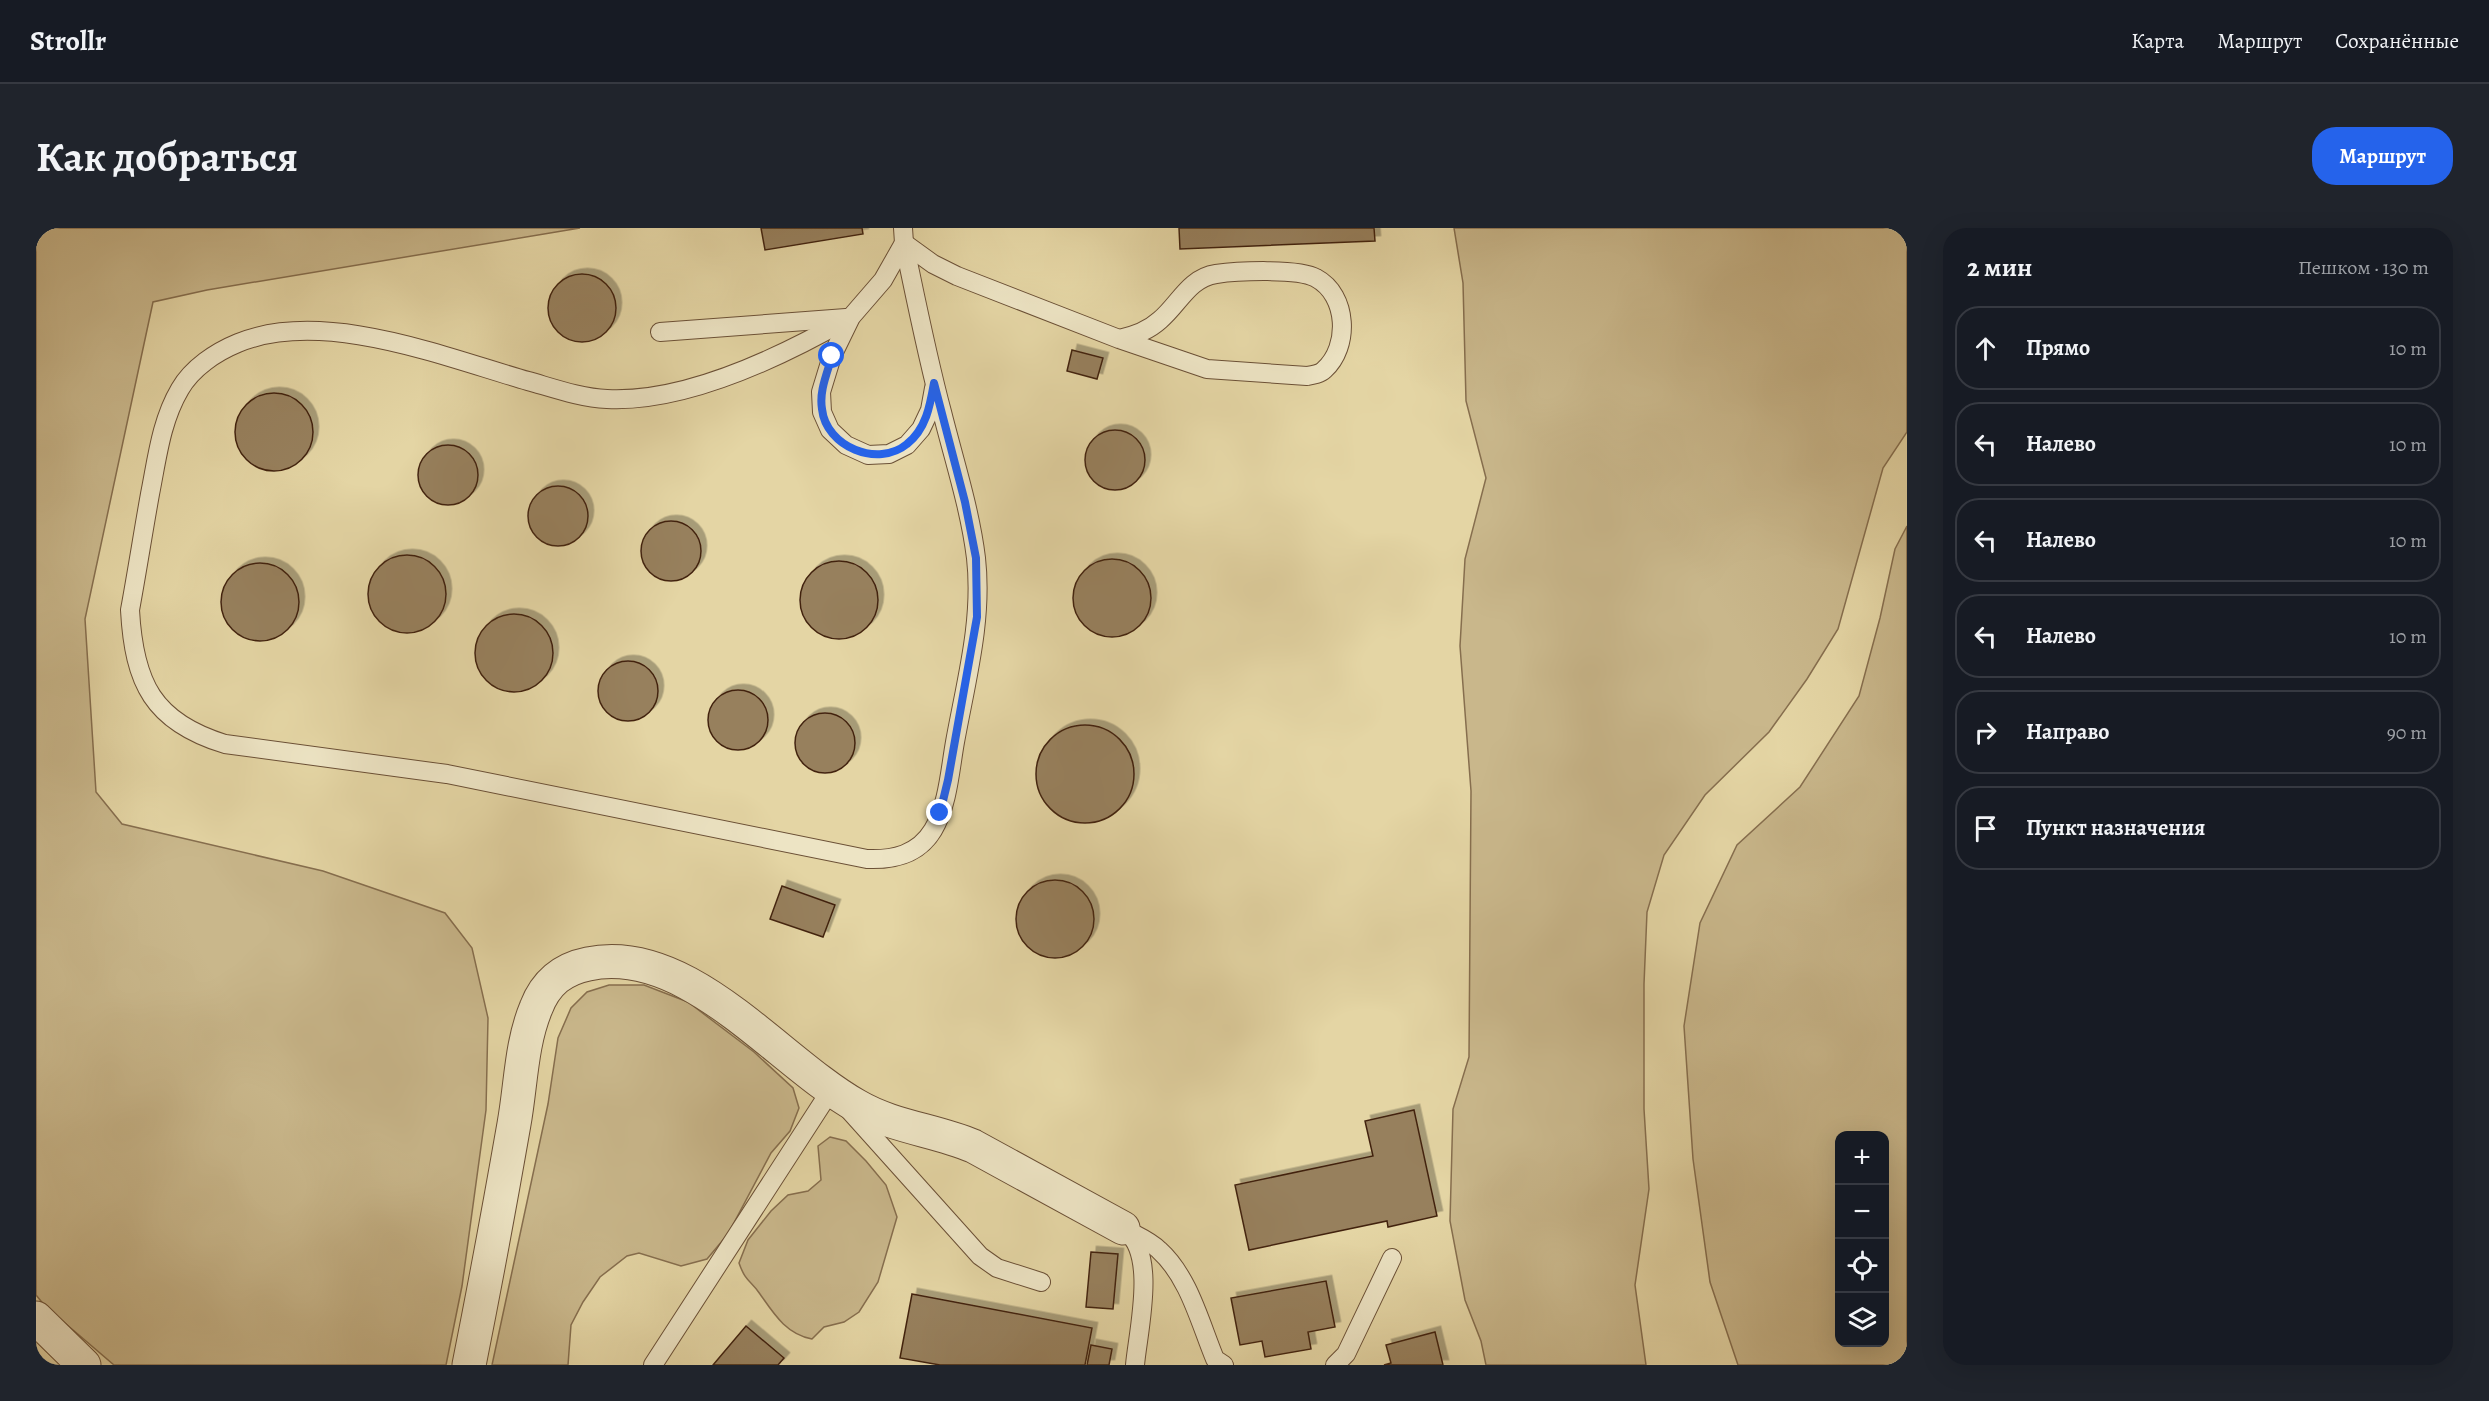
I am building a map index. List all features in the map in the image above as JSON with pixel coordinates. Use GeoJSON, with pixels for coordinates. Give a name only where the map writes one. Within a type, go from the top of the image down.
{"type":"FeatureCollection","features":[{"type":"Feature","properties":{"kind":"street"},"geometry":{"type":"LineString","coordinates":[[469,1365],[515,1119],[526,1039],[536,1006],[551,982],[570,967],[596,962],[627,961],[659,968],[683,979],[713,998],[831,1090],[882,1119],[950,1136],[973,1146],[1123,1228]]}},
{"type":"Feature","properties":{"kind":"street"},"geometry":{"type":"LineString","coordinates":[[36,1318],[84,1365]]}},
{"type":"Feature","properties":{"kind":"lane"},"geometry":{"type":"LineString","coordinates":[[903,236],[883,280],[851,318],[832,356],[821,392],[822,412],[830,430],[846,445],[868,455],[889,454],[907,445],[921,429],[930,410],[934,383]]}},
{"type":"Feature","properties":{"kind":"lane"},"geometry":{"type":"LineString","coordinates":[[903,236],[933,264],[957,276],[1119,339],[1207,369],[1307,376],[1323,372],[1335,357],[1343,330],[1340,308],[1328,288],[1316,278],[1299,272],[1215,274],[1197,280],[1160,320],[1133,336],[1119,339]]}},
{"type":"Feature","properties":{"kind":"lane"},"geometry":{"type":"LineString","coordinates":[[851,318],[814,339],[749,367],[695,387],[650,398],[605,399],[554,389],[388,341],[340,334],[296,330],[268,333],[223,349],[198,368],[180,388],[169,410],[160,441],[130,610],[133,645],[146,688],[160,709],[179,725],[201,737],[225,744],[447,774],[867,859],[884,860],[907,855],[919,846],[933,830],[940,813],[977,617],[976,558],[965,502],[934,383],[903,236]]}},
{"type":"Feature","properties":{"kind":"lane"},"geometry":{"type":"LineString","coordinates":[[660,332],[851,318]]}},
{"type":"Feature","properties":{"kind":"lane"},"geometry":{"type":"LineString","coordinates":[[653,1365],[831,1090],[980,1256],[997,1268],[1041,1282]]}},
{"type":"Feature","properties":{"kind":"lane"},"geometry":{"type":"LineString","coordinates":[[1123,1228],[1136,1242],[1141,1254],[1144,1274],[1135,1365]]}},
{"type":"Feature","properties":{"kind":"lane"},"geometry":{"type":"LineString","coordinates":[[1123,1228],[1146,1240],[1169,1260],[1184,1284],[1215,1359],[1224,1365]]}},
{"type":"Feature","properties":{"kind":"lane"},"geometry":{"type":"LineString","coordinates":[[1335,1365],[1346,1354],[1392,1258]]}},
{"type":"Feature","properties":{"kind":"shaded area"},"geometry":{"type":"Polygon","coordinates":[[[36,228],[580,228],[207,290],[153,302],[85,619],[96,792],[122,824],[323,871],[445,913],[472,948],[488,1018],[486,1110],[462,1286],[446,1365],[114,1365],[45,1306],[36,1295],[36,228]]]}},
{"type":"Feature","properties":{"kind":"shaded area"},"geometry":{"type":"Polygon","coordinates":[[[1454,228],[1907,228],[1907,432],[1883,468],[1838,629],[1807,679],[1769,732],[1705,795],[1664,855],[1647,912],[1644,984],[1644,1109],[1649,1189],[1635,1285],[1646,1365],[1486,1365],[1481,1341],[1465,1300],[1450,1221],[1453,1109],[1469,1057],[1471,791],[1460,646],[1465,559],[1486,478],[1466,401],[1463,283],[1454,228]]]}},
{"type":"Feature","properties":{"kind":"shaded area"},"geometry":{"type":"Polygon","coordinates":[[[1907,526],[1907,1365],[1738,1365],[1710,1282],[1693,1159],[1684,1026],[1700,923],[1737,845],[1800,787],[1859,696],[1880,618],[1895,549],[1907,526]]]}},
{"type":"Feature","properties":{"kind":"shaded area"},"geometry":{"type":"Polygon","coordinates":[[[609,985],[644,985],[688,1002],[754,1052],[793,1088],[799,1108],[790,1131],[771,1153],[728,1234],[707,1259],[681,1266],[639,1253],[627,1256],[600,1277],[583,1302],[571,1325],[568,1365],[492,1365],[548,1104],[558,1038],[571,1008],[587,992],[609,985]]]}},
{"type":"Feature","properties":{"kind":"shaded area"},"geometry":{"type":"Polygon","coordinates":[[[830,1137],[846,1141],[866,1161],[886,1185],[897,1217],[878,1282],[859,1312],[844,1322],[824,1327],[812,1339],[795,1333],[782,1322],[746,1278],[739,1263],[748,1240],[771,1211],[788,1195],[808,1191],[821,1180],[818,1146],[830,1137]]]}},
{"type":"Feature","properties":{"kind":"building"},"geometry":{"type":"Polygon","coordinates":[[[761,228],[862,228],[863,234],[765,250],[761,228]]]}},
{"type":"Feature","properties":{"kind":"building"},"geometry":{"type":"Polygon","coordinates":[[[1179,228],[1374,228],[1375,241],[1180,249],[1179,228]]]}},
{"type":"Feature","properties":{"kind":"building"},"geometry":{"type":"Polygon","coordinates":[[[582,274],[595,277],[606,284],[613,295],[616,308],[613,321],[606,332],[595,339],[582,342],[569,339],[558,332],[551,321],[548,308],[551,295],[558,284],[569,277],[582,274]]]}},
{"type":"Feature","properties":{"kind":"building"},"geometry":{"type":"Polygon","coordinates":[[[1072,350],[1103,358],[1097,379],[1067,371],[1072,350]]]}},
{"type":"Feature","properties":{"kind":"building"},"geometry":{"type":"Polygon","coordinates":[[[274,393],[289,396],[301,405],[310,417],[313,432],[310,447],[301,459],[289,468],[274,471],[259,468],[247,459],[238,447],[235,432],[238,417],[247,405],[259,396],[274,393]]]}},
{"type":"Feature","properties":{"kind":"building"},"geometry":{"type":"Polygon","coordinates":[[[1115,430],[1132,435],[1140,443],[1145,460],[1140,477],[1132,485],[1115,490],[1098,485],[1090,477],[1085,460],[1090,443],[1098,435],[1115,430]]]}},
{"type":"Feature","properties":{"kind":"building"},"geometry":{"type":"Polygon","coordinates":[[[448,445],[465,450],[473,458],[478,475],[473,492],[465,500],[448,505],[431,500],[423,492],[418,475],[423,458],[431,450],[448,445]]]}},
{"type":"Feature","properties":{"kind":"building"},"geometry":{"type":"Polygon","coordinates":[[[558,486],[575,491],[583,499],[588,516],[583,533],[575,541],[558,546],[541,541],[533,533],[528,516],[533,499],[541,491],[558,486]]]}},
{"type":"Feature","properties":{"kind":"building"},"geometry":{"type":"Polygon","coordinates":[[[671,521],[688,526],[696,534],[701,551],[696,568],[688,576],[671,581],[654,576],[646,568],[641,551],[646,534],[654,526],[671,521]]]}},
{"type":"Feature","properties":{"kind":"building"},"geometry":{"type":"Polygon","coordinates":[[[407,555],[422,558],[434,567],[443,579],[446,594],[443,609],[434,621],[422,630],[407,633],[392,630],[380,621],[371,609],[368,594],[371,579],[380,567],[392,558],[407,555]]]}},
{"type":"Feature","properties":{"kind":"building"},"geometry":{"type":"Polygon","coordinates":[[[1112,559],[1127,562],[1139,571],[1148,583],[1151,598],[1148,613],[1139,625],[1127,634],[1112,637],[1097,634],[1085,625],[1076,613],[1073,598],[1076,583],[1085,571],[1097,562],[1112,559]]]}},
{"type":"Feature","properties":{"kind":"building"},"geometry":{"type":"Polygon","coordinates":[[[839,561],[854,564],[866,573],[875,585],[878,600],[875,615],[866,627],[854,636],[839,639],[824,636],[812,627],[803,615],[800,600],[803,585],[812,573],[824,564],[839,561]]]}},
{"type":"Feature","properties":{"kind":"building"},"geometry":{"type":"Polygon","coordinates":[[[260,563],[275,566],[287,575],[296,587],[299,602],[296,617],[287,629],[275,638],[260,641],[245,638],[233,629],[224,617],[221,602],[224,587],[233,575],[245,566],[260,563]]]}},
{"type":"Feature","properties":{"kind":"building"},"geometry":{"type":"Polygon","coordinates":[[[514,614],[529,617],[541,626],[550,638],[553,653],[550,668],[541,680],[529,689],[514,692],[499,689],[487,680],[478,668],[475,653],[478,638],[487,626],[499,617],[514,614]]]}},
{"type":"Feature","properties":{"kind":"building"},"geometry":{"type":"Polygon","coordinates":[[[628,661],[645,666],[653,674],[658,691],[653,708],[645,716],[628,721],[611,716],[603,708],[598,691],[603,674],[611,666],[628,661]]]}},
{"type":"Feature","properties":{"kind":"building"},"geometry":{"type":"Polygon","coordinates":[[[738,690],[755,695],[763,703],[768,720],[763,737],[755,745],[738,750],[721,745],[713,737],[708,720],[713,703],[721,695],[738,690]]]}},
{"type":"Feature","properties":{"kind":"building"},"geometry":{"type":"Polygon","coordinates":[[[825,713],[842,718],[850,726],[855,743],[850,760],[842,768],[825,773],[808,768],[800,760],[795,743],[800,726],[808,718],[825,713]]]}},
{"type":"Feature","properties":{"kind":"building"},"geometry":{"type":"Polygon","coordinates":[[[1075,725],[1095,725],[1120,739],[1131,755],[1134,774],[1131,793],[1120,809],[1095,823],[1075,823],[1058,815],[1044,801],[1036,784],[1036,764],[1044,747],[1058,733],[1075,725]]]}},
{"type":"Feature","properties":{"kind":"building"},"geometry":{"type":"Polygon","coordinates":[[[1055,880],[1070,883],[1082,892],[1091,904],[1094,919],[1091,934],[1082,946],[1070,955],[1055,958],[1040,955],[1028,946],[1019,934],[1016,919],[1019,904],[1028,892],[1040,883],[1055,880]]]}},
{"type":"Feature","properties":{"kind":"building"},"geometry":{"type":"Polygon","coordinates":[[[782,886],[835,905],[823,937],[770,919],[782,886]]]}},
{"type":"Feature","properties":{"kind":"building"},"geometry":{"type":"Polygon","coordinates":[[[1414,1110],[1437,1216],[1388,1227],[1387,1221],[1249,1250],[1235,1185],[1373,1156],[1365,1121],[1414,1110]]]}},
{"type":"Feature","properties":{"kind":"building"},"geometry":{"type":"Polygon","coordinates":[[[1091,1252],[1118,1254],[1113,1309],[1086,1307],[1091,1252]]]}},
{"type":"Feature","properties":{"kind":"building"},"geometry":{"type":"Polygon","coordinates":[[[1326,1281],[1335,1327],[1308,1332],[1311,1349],[1265,1357],[1262,1341],[1240,1345],[1231,1298],[1326,1281]]]}},
{"type":"Feature","properties":{"kind":"building"},"geometry":{"type":"Polygon","coordinates":[[[912,1294],[1092,1328],[1085,1365],[940,1365],[900,1358],[912,1294]]]}},
{"type":"Feature","properties":{"kind":"building"},"geometry":{"type":"Polygon","coordinates":[[[746,1326],[784,1358],[778,1365],[713,1365],[746,1326]]]}},
{"type":"Feature","properties":{"kind":"building"},"geometry":{"type":"Polygon","coordinates":[[[1435,1332],[1443,1365],[1384,1365],[1391,1363],[1386,1345],[1435,1332]]]}},
{"type":"Feature","properties":{"kind":"building"},"geometry":{"type":"Polygon","coordinates":[[[1091,1345],[1112,1349],[1109,1365],[1087,1365],[1091,1345]]]}},
{"type":"Feature","properties":{"kind":"route"},"geometry":{"type":"LineString","coordinates":[[832,356],[821,392],[822,412],[830,430],[846,445],[868,455],[889,454],[907,445],[921,429],[930,410],[934,383],[965,502],[976,558],[977,617],[940,813]]}}]}
